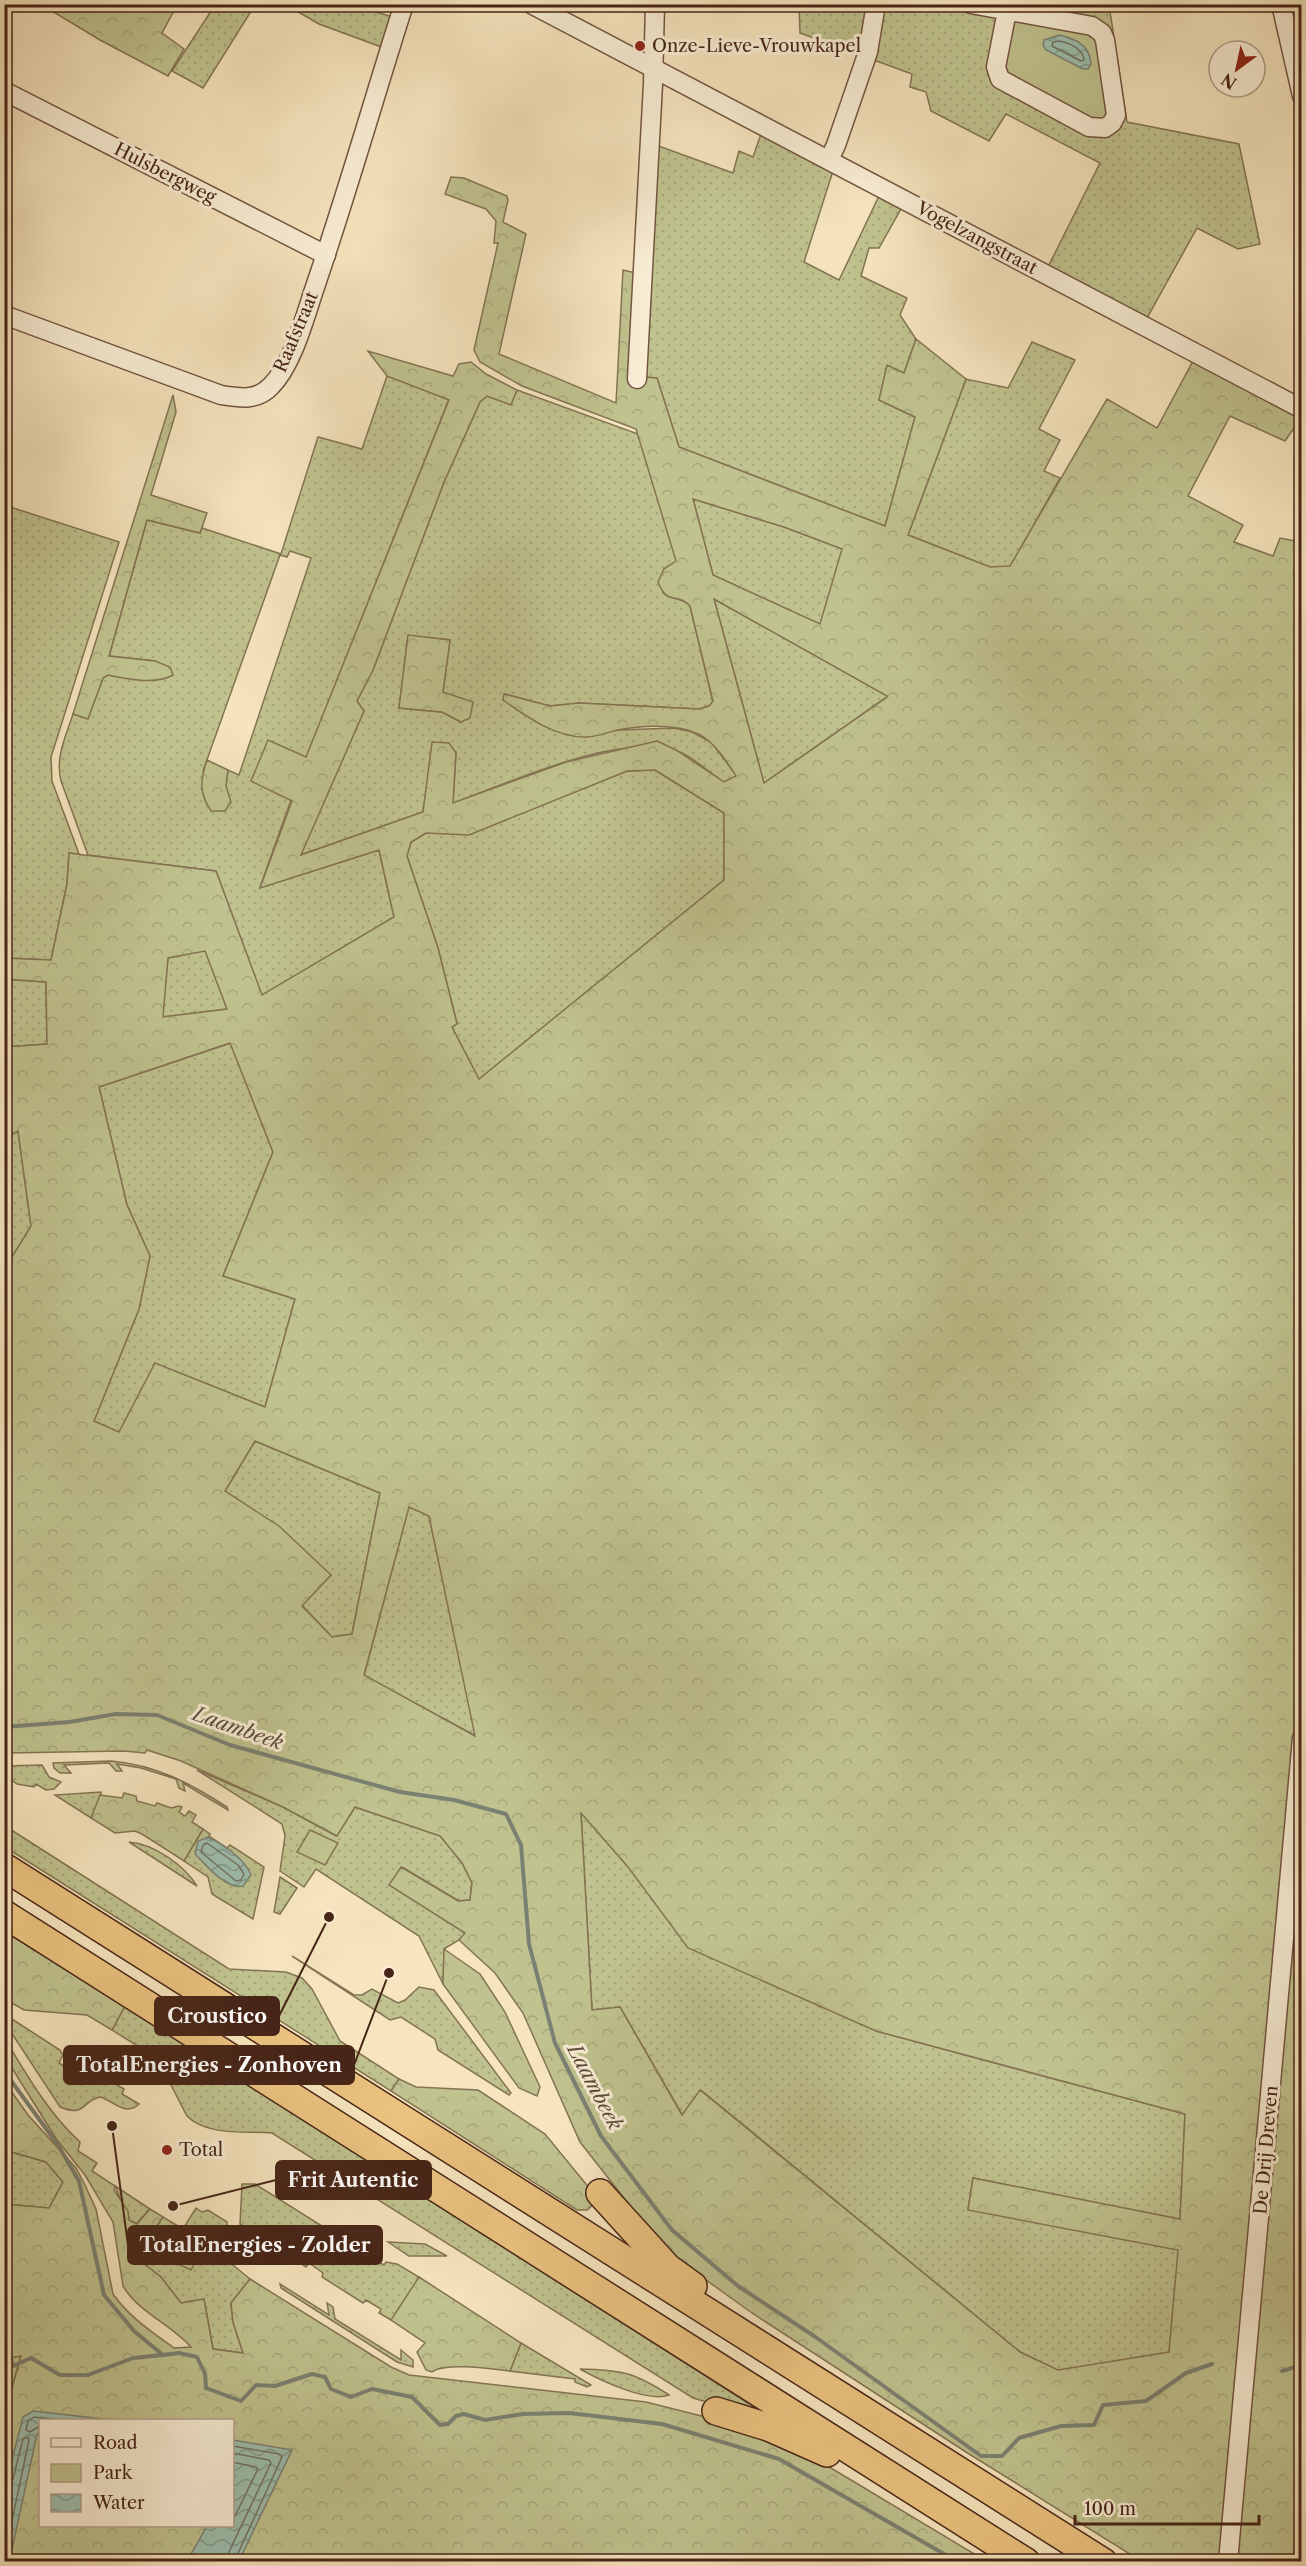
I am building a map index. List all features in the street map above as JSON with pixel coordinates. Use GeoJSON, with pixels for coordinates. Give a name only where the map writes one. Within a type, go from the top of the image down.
{"type":"FeatureCollection","features":[{"type":"Feature","properties":{"kind":"highway"},"geometry":{"type":"LineString","coordinates":[[4,1867],[1103,2562]]}},
{"type":"Feature","properties":{"kind":"highway"},"geometry":{"type":"LineString","coordinates":[[4,1914],[1026,2562]]}},
{"type":"Feature","properties":{"kind":"highway"},"geometry":{"type":"LineString","coordinates":[[600,2193],[668,2268],[723,2308],[753,2342]]}},
{"type":"Feature","properties":{"kind":"highway"},"geometry":{"type":"LineString","coordinates":[[716,2411],[768,2427],[856,2469],[885,2473]]}},
{"type":"Feature","properties":{"kind":"street","name":"Raafstraat"},"geometry":{"type":"LineString","coordinates":[[4,315],[221,395],[240,399],[254,397],[272,385],[287,361],[326,255],[404,4]]}},
{"type":"Feature","properties":{"kind":"street","name":"Vogelzangstraat"},"geometry":{"type":"LineString","coordinates":[[531,4],[1302,409]]}},
{"type":"Feature","properties":{"kind":"street"},"geometry":{"type":"LineString","coordinates":[[637,379],[655,4]]}},
{"type":"Feature","properties":{"kind":"street"},"geometry":{"type":"LineString","coordinates":[[829,160],[837,145],[868,52],[876,4]]}},
{"type":"Feature","properties":{"kind":"street"},"geometry":{"type":"LineString","coordinates":[[971,4],[1092,26],[1102,33],[1116,114],[1112,123],[1105,128],[1089,127],[1000,79],[996,67],[1007,11]]}},
{"type":"Feature","properties":{"kind":"street"},"geometry":{"type":"LineString","coordinates":[[1281,4],[1302,96]]}},
{"type":"Feature","properties":{"kind":"street","name":"Hulsbergweg"},"geometry":{"type":"LineString","coordinates":[[4,91],[326,255]]}},
{"type":"Feature","properties":{"kind":"street","name":"De Drij Dreven"},"geometry":{"type":"LineString","coordinates":[[1228,2562],[1302,1738]]}},
{"type":"Feature","properties":{"kind":"green space"},"geometry":{"type":"Polygon","coordinates":[[[42,5],[177,5],[162,33],[184,49],[168,76],[100,40],[42,5]]]}},
{"type":"Feature","properties":{"kind":"green space"},"geometry":{"type":"Polygon","coordinates":[[[215,5],[255,5],[203,88],[172,71],[215,5]]]}},
{"type":"Feature","properties":{"kind":"green space"},"geometry":{"type":"Polygon","coordinates":[[[286,5],[353,5],[396,18],[384,48],[319,24],[286,5]]]}},
{"type":"Feature","properties":{"kind":"green space"},"geometry":{"type":"Polygon","coordinates":[[[799,5],[1109,5],[1127,122],[1239,144],[1260,244],[1238,249],[1197,228],[1147,318],[1048,267],[1100,163],[1006,114],[989,141],[931,111],[926,92],[910,87],[912,74],[800,33],[799,5]]]}},
{"type":"Feature","properties":{"kind":"green space"},"geometry":{"type":"Polygon","coordinates":[[[1018,19],[1096,34],[1111,113],[1099,126],[1002,74],[1013,21],[1018,19]]]}},
{"type":"Feature","properties":{"kind":"green space"},"geometry":{"type":"Polygon","coordinates":[[[761,134],[833,171],[804,262],[839,280],[879,196],[902,207],[879,248],[869,248],[861,276],[907,298],[900,315],[916,339],[904,373],[887,366],[879,400],[915,417],[885,526],[679,447],[657,378],[643,377],[656,145],[733,173],[739,151],[753,157],[761,134]]]}},
{"type":"Feature","properties":{"kind":"green space"},"geometry":{"type":"Polygon","coordinates":[[[451,177],[464,178],[507,196],[503,222],[526,234],[499,354],[616,403],[623,270],[636,273],[632,376],[657,378],[679,447],[885,526],[915,417],[879,400],[887,365],[904,373],[916,339],[966,379],[908,535],[990,567],[1010,566],[1107,399],[1157,428],[1193,361],[1301,418],[1285,441],[1230,416],[1188,496],[1243,525],[1234,542],[1273,556],[1280,538],[1301,542],[1301,2561],[1141,2561],[966,2452],[752,2313],[688,2267],[657,2240],[580,2142],[523,2013],[495,1973],[459,1940],[465,1933],[389,1885],[401,1867],[458,1901],[470,1900],[472,1883],[462,1863],[440,1836],[355,1807],[337,1836],[283,1807],[181,1761],[147,1750],[145,1753],[124,1751],[5,1753],[4,1270],[31,1226],[18,1131],[5,1138],[5,1047],[47,1044],[46,982],[5,979],[4,958],[51,960],[67,884],[69,853],[216,871],[262,995],[394,917],[379,850],[260,888],[292,801],[251,781],[268,740],[306,757],[449,400],[387,376],[368,351],[453,376],[459,364],[471,362],[486,374],[517,390],[511,405],[487,396],[480,402],[444,482],[373,670],[357,701],[364,711],[301,855],[423,812],[432,742],[449,743],[456,753],[453,803],[566,762],[657,741],[676,750],[724,782],[736,776],[715,747],[702,736],[691,731],[654,726],[618,730],[590,737],[575,736],[542,725],[503,700],[504,694],[550,706],[579,703],[699,709],[709,706],[713,701],[690,606],[686,602],[669,597],[658,582],[664,569],[676,561],[636,429],[522,386],[480,362],[474,350],[498,243],[494,243],[496,221],[486,209],[445,194],[451,177]],[[693,499],[713,575],[820,624],[842,549],[784,527],[693,499]],[[714,599],[764,783],[887,696],[714,599]],[[655,770],[627,771],[469,835],[426,833],[411,842],[407,856],[438,948],[457,1024],[452,1027],[479,1079],[724,880],[724,813],[655,770]],[[205,951],[168,958],[163,1017],[227,1009],[205,951]],[[230,1043],[99,1087],[127,1205],[150,1256],[139,1309],[94,1421],[119,1432],[155,1363],[265,1407],[295,1299],[223,1276],[273,1152],[230,1043]],[[255,1441],[225,1491],[279,1526],[331,1575],[302,1606],[332,1637],[352,1634],[380,1493],[255,1441]],[[409,1507],[364,1675],[475,1736],[429,1516],[409,1507]],[[581,1813],[592,2010],[620,2007],[682,2115],[700,2090],[1020,2352],[1058,2370],[1169,2352],[1178,2250],[968,2210],[973,2178],[1180,2219],[1185,2114],[876,2031],[688,1948],[628,1867],[581,1813]]]}},
{"type":"Feature","properties":{"kind":"green space"},"geometry":{"type":"Polygon","coordinates":[[[1032,342],[1075,360],[1039,429],[1060,440],[1044,471],[1060,478],[1010,567],[990,567],[908,535],[966,379],[1008,388],[1032,342]]]}},
{"type":"Feature","properties":{"kind":"green space"},"geometry":{"type":"Polygon","coordinates":[[[387,376],[449,399],[306,758],[260,887],[379,850],[394,917],[262,996],[216,871],[88,855],[61,781],[60,755],[73,714],[88,718],[103,678],[108,674],[151,680],[155,661],[109,656],[147,520],[200,533],[202,528],[281,554],[318,437],[362,449],[387,376]],[[290,551],[287,557],[280,555],[203,771],[226,787],[228,770],[239,775],[311,558],[290,551]]]}},
{"type":"Feature","properties":{"kind":"green space"},"geometry":{"type":"Polygon","coordinates":[[[517,390],[638,434],[677,561],[664,569],[663,593],[690,606],[713,702],[699,709],[579,703],[550,706],[505,694],[503,700],[619,730],[674,728],[692,732],[711,742],[737,776],[724,783],[693,759],[674,750],[650,747],[622,749],[593,754],[563,763],[453,803],[456,752],[433,742],[423,812],[300,855],[364,711],[357,701],[373,670],[444,482],[480,402],[487,396],[510,404],[517,390]],[[408,636],[399,708],[442,712],[461,722],[443,692],[450,640],[408,636]]]}},
{"type":"Feature","properties":{"kind":"green space"},"geometry":{"type":"Polygon","coordinates":[[[173,395],[176,412],[151,495],[207,513],[200,533],[147,520],[109,656],[155,661],[170,667],[173,675],[150,680],[108,675],[103,678],[88,719],[73,714],[173,395]]]}},
{"type":"Feature","properties":{"kind":"green space"},"geometry":{"type":"Polygon","coordinates":[[[693,499],[784,527],[843,549],[820,625],[713,575],[693,499]]]}},
{"type":"Feature","properties":{"kind":"green space"},"geometry":{"type":"Polygon","coordinates":[[[4,505],[119,542],[51,757],[52,781],[79,854],[69,853],[67,884],[51,960],[5,958],[4,505]]]}},
{"type":"Feature","properties":{"kind":"green space"},"geometry":{"type":"Polygon","coordinates":[[[714,599],[888,696],[764,783],[714,599]]]}},
{"type":"Feature","properties":{"kind":"green space"},"geometry":{"type":"Polygon","coordinates":[[[408,635],[450,640],[443,692],[473,702],[470,718],[461,722],[442,712],[399,708],[408,635]]]}},
{"type":"Feature","properties":{"kind":"green space"},"geometry":{"type":"Polygon","coordinates":[[[207,760],[228,770],[226,786],[231,802],[225,811],[211,811],[204,798],[202,781],[207,760]]]}},
{"type":"Feature","properties":{"kind":"green space"},"geometry":{"type":"Polygon","coordinates":[[[655,770],[724,813],[724,880],[479,1080],[452,1027],[457,1023],[438,948],[407,856],[411,842],[426,833],[469,834],[627,771],[655,770]]]}},
{"type":"Feature","properties":{"kind":"green space"},"geometry":{"type":"Polygon","coordinates":[[[205,950],[227,1009],[162,1017],[168,958],[205,950]]]}},
{"type":"Feature","properties":{"kind":"green space"},"geometry":{"type":"Polygon","coordinates":[[[4,979],[46,982],[47,1044],[5,1047],[4,979]]]}},
{"type":"Feature","properties":{"kind":"green space"},"geometry":{"type":"Polygon","coordinates":[[[231,1043],[273,1152],[223,1276],[295,1299],[265,1407],[155,1364],[119,1433],[94,1421],[139,1309],[150,1256],[127,1205],[99,1087],[231,1043]]]}},
{"type":"Feature","properties":{"kind":"green space"},"geometry":{"type":"Polygon","coordinates":[[[18,1131],[31,1226],[5,1270],[5,1138],[18,1131]]]}},
{"type":"Feature","properties":{"kind":"green space"},"geometry":{"type":"Polygon","coordinates":[[[255,1441],[380,1493],[352,1634],[332,1637],[302,1605],[331,1575],[225,1491],[255,1441]]]}},
{"type":"Feature","properties":{"kind":"green space"},"geometry":{"type":"Polygon","coordinates":[[[409,1506],[429,1516],[476,1736],[364,1676],[409,1506]]]}},
{"type":"Feature","properties":{"kind":"green space"},"geometry":{"type":"Polygon","coordinates":[[[111,1761],[143,1766],[172,1776],[213,1798],[228,1810],[183,1783],[185,1791],[179,1788],[176,1779],[141,1768],[117,1764],[122,1771],[116,1771],[109,1763],[64,1765],[71,1773],[60,1773],[54,1768],[53,1763],[111,1761]]]}},
{"type":"Feature","properties":{"kind":"green space"},"geometry":{"type":"Polygon","coordinates":[[[42,1765],[49,1777],[61,1782],[54,1789],[46,1790],[36,1784],[34,1787],[17,1784],[5,1775],[5,1766],[42,1765]]]}},
{"type":"Feature","properties":{"kind":"green space"},"geometry":{"type":"Polygon","coordinates":[[[197,1770],[283,1807],[336,1836],[355,1807],[441,1836],[462,1863],[472,1883],[470,1900],[459,1901],[402,1867],[465,1934],[444,1949],[443,1984],[419,1936],[316,1869],[304,1887],[280,1871],[285,1836],[282,1824],[197,1770]]]}},
{"type":"Feature","properties":{"kind":"green space"},"geometry":{"type":"Polygon","coordinates":[[[101,1792],[100,1802],[91,1818],[55,1795],[101,1792]]]}},
{"type":"Feature","properties":{"kind":"green space"},"geometry":{"type":"Polygon","coordinates":[[[124,1793],[136,1796],[137,1801],[155,1806],[157,1803],[171,1808],[182,1807],[179,1812],[185,1816],[189,1811],[196,1815],[192,1822],[203,1829],[184,1861],[142,1834],[135,1831],[115,1833],[91,1818],[100,1795],[122,1798],[124,1793]]]}},
{"type":"Feature","properties":{"kind":"green space"},"geometry":{"type":"Polygon","coordinates":[[[581,1812],[628,1867],[876,2031],[1185,2114],[1180,2220],[973,2178],[968,2209],[1179,2250],[1169,2353],[1058,2371],[1020,2352],[701,2090],[683,2116],[620,2007],[592,2010],[581,1812]]]}},
{"type":"Feature","properties":{"kind":"green space"},"geometry":{"type":"Polygon","coordinates":[[[5,1826],[229,1969],[286,1972],[302,1978],[312,1989],[340,2041],[399,2079],[391,2091],[5,1847],[5,1826]]]}},
{"type":"Feature","properties":{"kind":"green space"},"geometry":{"type":"Polygon","coordinates":[[[203,1829],[227,1848],[230,1845],[264,1867],[253,1919],[212,1894],[208,1877],[184,1861],[203,1829]]]}},
{"type":"Feature","properties":{"kind":"green space"},"geometry":{"type":"Polygon","coordinates":[[[310,1830],[338,1843],[325,1865],[297,1852],[310,1830]]]}},
{"type":"Feature","properties":{"kind":"green space"},"geometry":{"type":"Polygon","coordinates":[[[129,1842],[148,1847],[168,1857],[197,1886],[129,1842]]]}},
{"type":"Feature","properties":{"kind":"green space"},"geometry":{"type":"Polygon","coordinates":[[[280,1877],[297,1888],[280,1914],[274,1912],[280,1877]]]}},
{"type":"Feature","properties":{"kind":"green space"},"geometry":{"type":"Polygon","coordinates":[[[4,1931],[125,2006],[112,2030],[87,2015],[24,2010],[5,1999],[4,1931]]]}},
{"type":"Feature","properties":{"kind":"green space"},"geometry":{"type":"Polygon","coordinates":[[[444,1949],[480,1974],[505,2012],[540,2087],[537,2096],[519,2088],[443,1984],[444,1949]]]}},
{"type":"Feature","properties":{"kind":"green space"},"geometry":{"type":"Polygon","coordinates":[[[292,1956],[354,1995],[362,1995],[372,1989],[398,2003],[405,2000],[419,1987],[434,1990],[511,2093],[509,2095],[438,2050],[435,2039],[401,2017],[390,2020],[292,1956]]]}},
{"type":"Feature","properties":{"kind":"green space"},"geometry":{"type":"Polygon","coordinates":[[[125,2006],[781,2424],[693,2398],[272,2133],[215,2130],[195,2122],[187,2116],[157,2058],[112,2030],[125,2006]]]}},
{"type":"Feature","properties":{"kind":"green space"},"geometry":{"type":"Polygon","coordinates":[[[4,2014],[60,2050],[63,2055],[59,2063],[87,2081],[107,2079],[124,2089],[122,2094],[139,2104],[134,2108],[124,2109],[100,2097],[75,2110],[60,2107],[5,2023],[4,2014]]]}},
{"type":"Feature","properties":{"kind":"green space"},"geometry":{"type":"Polygon","coordinates":[[[5,2039],[48,2107],[80,2142],[78,2151],[97,2163],[92,2171],[115,2186],[114,2190],[128,2211],[129,2220],[137,2224],[150,2209],[163,2217],[135,2257],[161,2277],[181,2303],[204,2299],[213,2349],[243,2353],[233,2322],[231,2303],[250,2279],[391,2367],[409,2375],[646,2402],[745,2427],[816,2459],[986,2561],[5,2561],[5,2413],[21,2356],[5,2359],[5,2204],[49,2208],[63,2182],[46,2162],[5,2150],[4,2081],[28,2115],[76,2168],[84,2183],[96,2209],[113,2294],[134,2317],[174,2348],[191,2347],[138,2304],[123,2286],[113,2222],[85,2175],[57,2140],[5,2057],[5,2039]]]}},
{"type":"Feature","properties":{"kind":"green space"},"geometry":{"type":"Polygon","coordinates":[[[399,2079],[416,2087],[478,2090],[545,2134],[599,2200],[587,2210],[577,2210],[391,2091],[399,2079]]]}},
{"type":"Feature","properties":{"kind":"green space"},"geometry":{"type":"Polygon","coordinates":[[[4,2150],[46,2162],[63,2182],[49,2208],[5,2204],[4,2150]]]}},
{"type":"Feature","properties":{"kind":"green space"},"geometry":{"type":"Polygon","coordinates":[[[242,2184],[255,2184],[384,2265],[386,2262],[397,2264],[419,2277],[396,2315],[391,2320],[379,2313],[381,2309],[366,2300],[363,2303],[322,2277],[323,2273],[309,2263],[306,2267],[290,2256],[292,2252],[278,2243],[275,2247],[240,2224],[242,2184]]]}},
{"type":"Feature","properties":{"kind":"green space"},"geometry":{"type":"Polygon","coordinates":[[[115,2186],[150,2209],[136,2224],[129,2220],[115,2186]]]}},
{"type":"Feature","properties":{"kind":"green space"},"geometry":{"type":"Polygon","coordinates":[[[196,2208],[202,2212],[208,2210],[227,2222],[228,2261],[250,2279],[231,2303],[233,2322],[243,2353],[213,2349],[204,2299],[181,2303],[161,2277],[135,2257],[163,2217],[183,2229],[196,2208]]]}},
{"type":"Feature","properties":{"kind":"green space"},"geometry":{"type":"Polygon","coordinates":[[[171,2230],[202,2249],[191,2270],[158,2255],[171,2230]]]}},
{"type":"Feature","properties":{"kind":"green space"},"geometry":{"type":"Polygon","coordinates":[[[388,2242],[425,2244],[447,2256],[409,2256],[388,2242]]]}},
{"type":"Feature","properties":{"kind":"green space"},"geometry":{"type":"Polygon","coordinates":[[[419,2277],[521,2343],[510,2371],[458,2367],[448,2367],[432,2372],[426,2370],[417,2352],[425,2343],[391,2320],[419,2277]]]}},
{"type":"Feature","properties":{"kind":"green space"},"geometry":{"type":"Polygon","coordinates":[[[280,2284],[329,2315],[327,2303],[333,2307],[335,2319],[401,2360],[401,2350],[413,2360],[413,2367],[397,2362],[281,2288],[280,2284]]]}},
{"type":"Feature","properties":{"kind":"green space"},"geometry":{"type":"Polygon","coordinates":[[[521,2343],[591,2385],[587,2387],[575,2382],[575,2379],[510,2371],[521,2343]]]}},
{"type":"Feature","properties":{"kind":"green space"},"geometry":{"type":"Polygon","coordinates":[[[21,2355],[5,2413],[5,2359],[21,2355]]]}},
{"type":"Feature","properties":{"kind":"green space"},"geometry":{"type":"Polygon","coordinates":[[[580,2369],[627,2374],[646,2381],[669,2395],[660,2397],[636,2393],[580,2369]]]}},
{"type":"Feature","properties":{"kind":"water"},"geometry":{"type":"Polygon","coordinates":[[[1059,35],[1071,38],[1085,48],[1091,64],[1088,69],[1083,69],[1046,50],[1043,45],[1044,40],[1059,35]]]}},
{"type":"Feature","properties":{"kind":"water"},"geometry":{"type":"Polygon","coordinates":[[[208,1837],[221,1844],[244,1863],[251,1875],[243,1886],[223,1881],[195,1854],[198,1841],[208,1837]]]}},
{"type":"Feature","properties":{"kind":"water"},"geometry":{"type":"Polygon","coordinates":[[[33,2411],[104,2419],[39,2419],[39,2432],[11,2554],[5,2553],[5,2487],[23,2417],[33,2411]]]}},
{"type":"Feature","properties":{"kind":"water"},"geometry":{"type":"Polygon","coordinates":[[[234,2440],[292,2450],[239,2561],[187,2561],[206,2527],[234,2527],[234,2440]]]}},
{"type":"Feature","properties":{"kind":"waterway","name":"Laambeek"},"geometry":{"type":"LineString","coordinates":[[4,1727],[69,1722],[116,1714],[157,1715],[230,1745],[400,1792],[454,1800],[506,1814],[521,1845],[529,1944],[555,2043],[601,2136],[672,2230],[738,2286],[814,2336],[981,2456],[1002,2456],[1019,2438],[1061,2426],[1094,2425],[1103,2405],[1146,2401],[1186,2373],[1212,2364]]}},
{"type":"Feature","properties":{"kind":"waterway"},"geometry":{"type":"LineString","coordinates":[[4,2071],[58,2145],[79,2181],[104,2295],[134,2331],[163,2355],[179,2353],[197,2357],[205,2374],[206,2388],[241,2401],[256,2385],[275,2386],[312,2374],[325,2377],[331,2389],[351,2397],[372,2389],[412,2397],[440,2425],[448,2424],[456,2416],[464,2414],[485,2420],[523,2414],[569,2413],[662,2424],[779,2459],[958,2562]]}},
{"type":"Feature","properties":{"kind":"waterway"},"geometry":{"type":"LineString","coordinates":[[4,2347],[7,2347],[13,2366],[31,2358],[60,2375],[88,2375],[133,2358],[163,2355]]}},
{"type":"Feature","properties":{"kind":"waterway","name":"Laambeek"},"geometry":{"type":"LineString","coordinates":[[1282,2371],[1302,2365]]}},
{"type":"Feature","properties":{"kind":"place","name":"Onze-Lieve-Vrouwkapel"},"geometry":{"type":"Point","coordinates":[640,46]}},
{"type":"Feature","properties":{"kind":"place","name":"Croustico"},"geometry":{"type":"Point","coordinates":[329,1917]}},
{"type":"Feature","properties":{"kind":"place","name":"TotalEnergies - Zonhoven"},"geometry":{"type":"Point","coordinates":[389,1973]}},
{"type":"Feature","properties":{"kind":"place","name":"TotalEnergies - Zolder"},"geometry":{"type":"Point","coordinates":[112,2126]}},
{"type":"Feature","properties":{"kind":"place","name":"Total"},"geometry":{"type":"Point","coordinates":[167,2150]}},
{"type":"Feature","properties":{"kind":"place","name":"Frit Autentic"},"geometry":{"type":"Point","coordinates":[173,2206]}}]}
